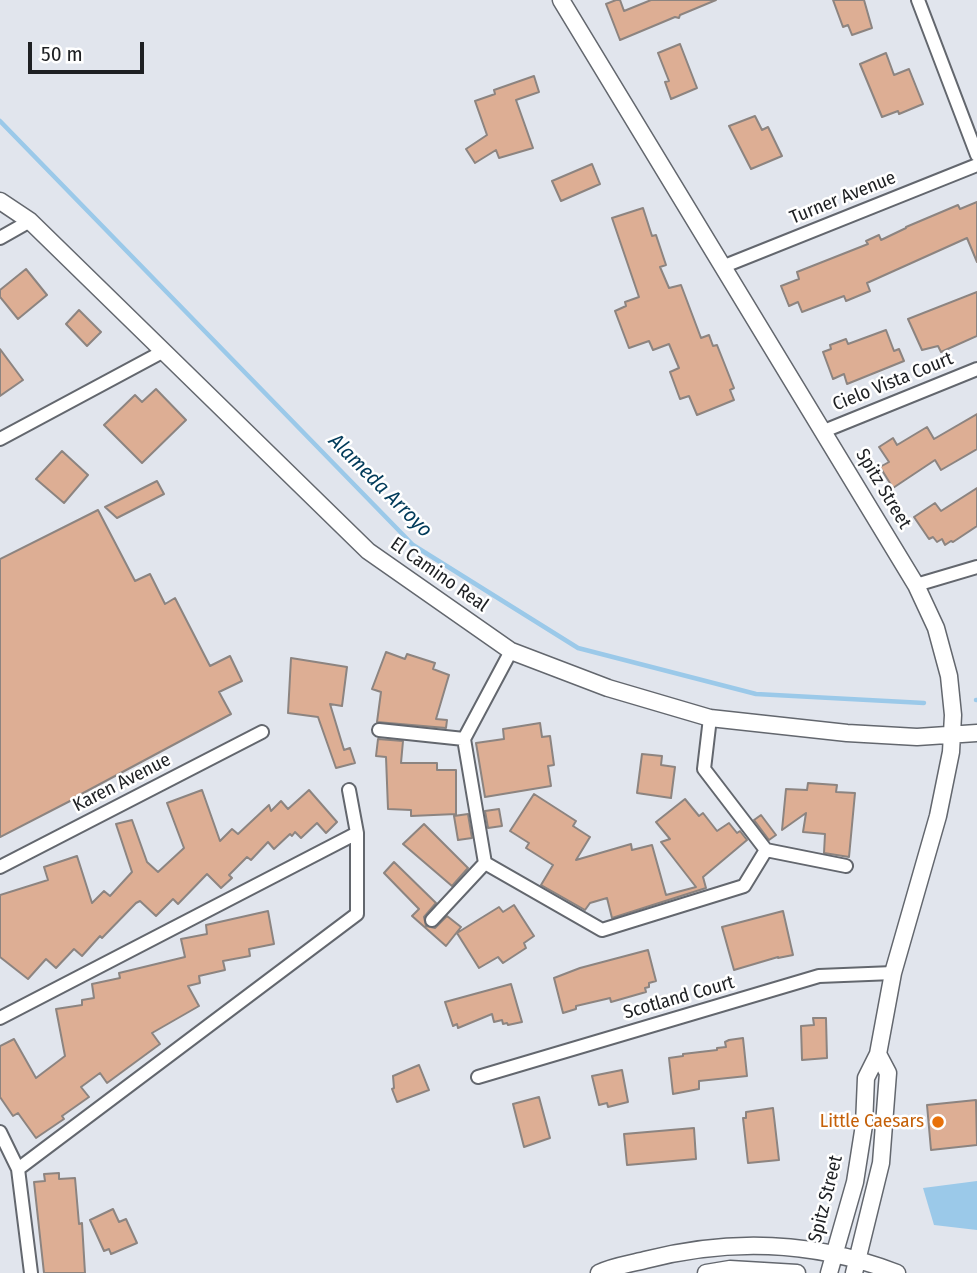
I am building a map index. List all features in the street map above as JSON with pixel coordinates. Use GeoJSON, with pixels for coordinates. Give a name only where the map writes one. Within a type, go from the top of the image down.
{"type":"FeatureCollection","features":[{"type":"Feature","properties":{"kind":"street","name":"Spitz Street"},"geometry":{"type":"LineString","coordinates":[[561,0],[916,585],[936,628],[949,676],[953,715],[951,752],[938,816],[893,973],[878,1054],[866,1078],[864,1125],[855,1182],[829,1273]]}},
{"type":"Feature","properties":{"kind":"street"},"geometry":{"type":"LineString","coordinates":[[918,0],[977,155]]}},
{"type":"Feature","properties":{"kind":"street","name":"Turner Avenue"},"geometry":{"type":"LineString","coordinates":[[722,267],[977,165]]}},
{"type":"Feature","properties":{"kind":"street","name":"El Camino Real"},"geometry":{"type":"LineString","coordinates":[[0,201],[30,221],[368,551],[510,651],[608,688],[710,718],[847,733],[917,737],[977,733]]}},
{"type":"Feature","properties":{"kind":"street"},"geometry":{"type":"LineString","coordinates":[[0,239],[30,221]]}},
{"type":"Feature","properties":{"kind":"street"},"geometry":{"type":"LineString","coordinates":[[0,439],[164,351]]}},
{"type":"Feature","properties":{"kind":"street","name":"Cielo Vista Court"},"geometry":{"type":"LineString","coordinates":[[824,431],[977,369]]}},
{"type":"Feature","properties":{"kind":"street"},"geometry":{"type":"LineString","coordinates":[[916,585],[977,567]]}},
{"type":"Feature","properties":{"kind":"street"},"geometry":{"type":"LineString","coordinates":[[485,863],[464,739],[510,651]]}},
{"type":"Feature","properties":{"kind":"street"},"geometry":{"type":"LineString","coordinates":[[710,718],[704,769],[766,850],[846,866]]}},
{"type":"Feature","properties":{"kind":"street"},"geometry":{"type":"LineString","coordinates":[[379,730],[464,739]]}},
{"type":"Feature","properties":{"kind":"street","name":"Karen Avenue"},"geometry":{"type":"LineString","coordinates":[[0,867],[262,732]]}},
{"type":"Feature","properties":{"kind":"street"},"geometry":{"type":"LineString","coordinates":[[18,1169],[357,914],[357,833],[349,790]]}},
{"type":"Feature","properties":{"kind":"street"},"geometry":{"type":"LineString","coordinates":[[0,1018],[357,833]]}},
{"type":"Feature","properties":{"kind":"street"},"geometry":{"type":"LineString","coordinates":[[485,863],[602,930],[744,886],[766,850]]}},
{"type":"Feature","properties":{"kind":"street"},"geometry":{"type":"LineString","coordinates":[[432,920],[485,863]]}},
{"type":"Feature","properties":{"kind":"street","name":"Scotland Court"},"geometry":{"type":"LineString","coordinates":[[478,1077],[820,976],[893,973]]}},
{"type":"Feature","properties":{"kind":"street","name":"Spitz Street"},"geometry":{"type":"LineString","coordinates":[[856,1267],[881,1163],[888,1073],[878,1054]]}},
{"type":"Feature","properties":{"kind":"street"},"geometry":{"type":"LineString","coordinates":[[0,1132],[18,1169],[31,1273]]}},
{"type":"Feature","properties":{"kind":"street"},"geometry":{"type":"LineString","coordinates":[[599,1273],[671,1253],[738,1244],[806,1249],[834,1255],[856,1267],[897,1273]]}},
{"type":"Feature","properties":{"kind":"street"},"geometry":{"type":"LineString","coordinates":[[706,1273],[730,1269],[797,1273]]}},
{"type":"Feature","properties":{"kind":"water"},"geometry":{"type":"Polygon","coordinates":[[[977,1181],[977,1230],[934,1225],[923,1188],[977,1181]]]}},
{"type":"Feature","properties":{"kind":"building"},"geometry":{"type":"Polygon","coordinates":[[[620,0],[624,11],[651,0],[716,0],[680,15],[679,18],[675,17],[620,40],[606,4],[620,0]]]}},
{"type":"Feature","properties":{"kind":"building"},"geometry":{"type":"Polygon","coordinates":[[[833,0],[864,0],[872,28],[852,35],[848,25],[843,27],[833,0]]]}},
{"type":"Feature","properties":{"kind":"building"},"geometry":{"type":"Polygon","coordinates":[[[680,44],[697,88],[671,99],[665,82],[669,81],[658,53],[680,44]]]}},
{"type":"Feature","properties":{"kind":"building"},"geometry":{"type":"Polygon","coordinates":[[[886,53],[894,75],[909,69],[923,104],[899,114],[898,111],[882,117],[860,64],[886,53]]]}},
{"type":"Feature","properties":{"kind":"building"},"geometry":{"type":"Polygon","coordinates":[[[534,76],[539,92],[516,100],[533,148],[499,158],[496,150],[475,163],[466,149],[487,135],[475,101],[495,94],[494,90],[534,76]]]}},
{"type":"Feature","properties":{"kind":"building"},"geometry":{"type":"Polygon","coordinates":[[[755,116],[762,130],[768,127],[782,156],[751,169],[729,126],[755,116]]]}},
{"type":"Feature","properties":{"kind":"building"},"geometry":{"type":"Polygon","coordinates":[[[592,164],[600,184],[561,201],[552,181],[592,164]]]}},
{"type":"Feature","properties":{"kind":"building"},"geometry":{"type":"Polygon","coordinates":[[[977,202],[977,262],[967,238],[867,283],[870,291],[846,301],[844,296],[802,312],[798,302],[789,306],[781,286],[799,279],[797,272],[868,244],[866,241],[879,235],[881,240],[958,205],[960,209],[977,202]]]}},
{"type":"Feature","properties":{"kind":"building"},"geometry":{"type":"Polygon","coordinates":[[[643,208],[652,236],[656,235],[666,265],[660,267],[669,288],[681,285],[701,338],[709,335],[713,346],[717,345],[734,388],[730,390],[734,400],[697,415],[689,396],[680,399],[670,372],[679,368],[669,344],[653,350],[649,341],[629,348],[615,311],[626,306],[625,302],[639,297],[612,218],[643,208]]]}},
{"type":"Feature","properties":{"kind":"building"},"geometry":{"type":"Polygon","coordinates":[[[26,269],[47,295],[18,319],[0,297],[0,290],[26,269]]]}},
{"type":"Feature","properties":{"kind":"building"},"geometry":{"type":"Polygon","coordinates":[[[977,292],[977,336],[941,352],[938,346],[922,350],[908,319],[977,292]]]}},
{"type":"Feature","properties":{"kind":"building"},"geometry":{"type":"Polygon","coordinates":[[[79,310],[101,332],[87,346],[66,324],[79,310]]]}},
{"type":"Feature","properties":{"kind":"building"},"geometry":{"type":"Polygon","coordinates":[[[886,330],[894,351],[899,349],[904,361],[847,384],[844,374],[833,379],[823,352],[831,349],[830,345],[846,339],[848,344],[886,330]]]}},
{"type":"Feature","properties":{"kind":"building"},"geometry":{"type":"Polygon","coordinates":[[[0,349],[23,380],[0,396],[0,349]]]}},
{"type":"Feature","properties":{"kind":"building"},"geometry":{"type":"Polygon","coordinates":[[[156,389],[186,420],[142,463],[104,425],[135,395],[142,402],[156,389]]]}},
{"type":"Feature","properties":{"kind":"building"},"geometry":{"type":"Polygon","coordinates":[[[977,414],[977,449],[941,470],[935,460],[893,488],[880,467],[889,462],[879,447],[893,438],[897,445],[927,427],[934,439],[977,414]]]}},
{"type":"Feature","properties":{"kind":"building"},"geometry":{"type":"Polygon","coordinates":[[[62,451],[88,475],[64,503],[36,479],[62,451]]]}},
{"type":"Feature","properties":{"kind":"building"},"geometry":{"type":"Polygon","coordinates":[[[157,481],[164,494],[117,518],[105,507],[157,481]]]}},
{"type":"Feature","properties":{"kind":"building"},"geometry":{"type":"Polygon","coordinates":[[[977,488],[977,526],[945,545],[942,539],[937,542],[933,537],[929,539],[914,517],[935,503],[941,511],[977,488]]]}},
{"type":"Feature","properties":{"kind":"building"},"geometry":{"type":"Polygon","coordinates":[[[98,510],[135,581],[150,574],[165,604],[175,598],[210,666],[230,656],[242,681],[219,692],[231,714],[0,837],[0,559],[98,510]]]}},
{"type":"Feature","properties":{"kind":"building"},"geometry":{"type":"Polygon","coordinates":[[[386,652],[405,659],[407,654],[435,663],[433,669],[449,675],[436,719],[447,720],[446,728],[377,722],[381,692],[372,689],[386,652]]]}},
{"type":"Feature","properties":{"kind":"building"},"geometry":{"type":"Polygon","coordinates":[[[291,658],[347,667],[342,706],[330,704],[344,750],[350,748],[355,763],[336,768],[318,717],[288,713],[291,658]]]}},
{"type":"Feature","properties":{"kind":"building"},"geometry":{"type":"Polygon","coordinates":[[[540,723],[542,737],[550,736],[554,765],[548,766],[551,786],[485,797],[476,743],[504,739],[503,729],[540,723]]]}},
{"type":"Feature","properties":{"kind":"building"},"geometry":{"type":"Polygon","coordinates":[[[378,739],[403,741],[401,763],[437,763],[437,770],[456,770],[456,814],[411,816],[411,810],[388,809],[386,757],[376,756],[378,739]]]}},
{"type":"Feature","properties":{"kind":"building"},"geometry":{"type":"Polygon","coordinates":[[[642,754],[662,756],[661,765],[675,767],[671,798],[637,793],[642,754]]]}},
{"type":"Feature","properties":{"kind":"building"},"geometry":{"type":"Polygon","coordinates":[[[808,783],[837,785],[836,792],[855,793],[849,857],[824,853],[825,834],[803,832],[806,813],[782,830],[786,789],[807,790],[808,783]]]}},
{"type":"Feature","properties":{"kind":"building"},"geometry":{"type":"Polygon","coordinates":[[[202,790],[220,841],[232,829],[238,834],[269,805],[271,811],[281,801],[288,809],[309,790],[337,822],[326,833],[317,823],[301,838],[295,832],[292,836],[290,834],[274,849],[268,842],[251,860],[247,857],[229,875],[232,878],[221,888],[207,874],[178,904],[173,899],[156,916],[140,901],[136,903],[82,956],[74,949],[56,968],[46,959],[28,979],[0,957],[0,895],[48,880],[44,867],[77,856],[92,903],[104,891],[110,896],[132,872],[116,824],[132,820],[147,862],[158,872],[184,848],[167,803],[202,790]]]}},
{"type":"Feature","properties":{"kind":"building"},"geometry":{"type":"Polygon","coordinates":[[[534,794],[576,821],[573,826],[590,837],[576,860],[631,844],[632,850],[652,845],[666,895],[696,887],[661,842],[670,839],[656,822],[685,799],[699,816],[703,813],[717,831],[729,823],[747,840],[703,877],[706,888],[612,918],[607,898],[590,903],[585,910],[541,885],[553,865],[526,848],[529,843],[510,831],[534,794]]]}},
{"type":"Feature","properties":{"kind":"building"},"geometry":{"type":"Polygon","coordinates":[[[499,809],[502,826],[488,828],[485,811],[499,809]]]}},
{"type":"Feature","properties":{"kind":"building"},"geometry":{"type":"Polygon","coordinates":[[[468,814],[472,838],[458,840],[454,816],[468,814]]]}},
{"type":"Feature","properties":{"kind":"building"},"geometry":{"type":"Polygon","coordinates":[[[761,815],[776,835],[769,840],[754,820],[761,815]]]}},
{"type":"Feature","properties":{"kind":"building"},"geometry":{"type":"Polygon","coordinates":[[[424,824],[468,868],[452,886],[403,844],[424,824]]]}},
{"type":"Feature","properties":{"kind":"building"},"geometry":{"type":"Polygon","coordinates":[[[394,862],[436,903],[424,917],[426,926],[435,928],[447,916],[461,927],[446,946],[412,916],[419,909],[384,873],[394,862]]]}},
{"type":"Feature","properties":{"kind":"building"},"geometry":{"type":"Polygon","coordinates":[[[514,905],[534,936],[524,943],[526,948],[503,963],[498,957],[479,968],[457,933],[499,907],[503,912],[514,905]]]}},
{"type":"Feature","properties":{"kind":"building"},"geometry":{"type":"Polygon","coordinates":[[[268,911],[274,944],[249,949],[250,956],[223,961],[225,970],[199,976],[200,983],[188,986],[199,1006],[152,1033],[160,1044],[107,1083],[100,1073],[81,1087],[89,1097],[62,1116],[64,1119],[36,1138],[18,1113],[13,1116],[0,1097],[0,1046],[14,1039],[36,1078],[65,1056],[56,1009],[82,1005],[82,1000],[94,998],[92,984],[120,978],[119,973],[185,957],[181,939],[207,934],[206,925],[268,911]]]}},
{"type":"Feature","properties":{"kind":"building"},"geometry":{"type":"Polygon","coordinates":[[[783,911],[793,955],[734,970],[722,927],[783,911]]]}},
{"type":"Feature","properties":{"kind":"building"},"geometry":{"type":"Polygon","coordinates":[[[648,950],[656,981],[649,983],[649,987],[645,988],[646,992],[611,1002],[610,998],[576,1006],[576,1009],[563,1013],[554,978],[580,968],[648,950]]]}},
{"type":"Feature","properties":{"kind":"building"},"geometry":{"type":"Polygon","coordinates":[[[511,984],[522,1022],[508,1025],[503,1024],[502,1020],[494,1022],[492,1014],[458,1028],[457,1024],[453,1026],[445,1002],[511,984]]]}},
{"type":"Feature","properties":{"kind":"building"},"geometry":{"type":"Polygon","coordinates":[[[813,1018],[826,1018],[827,1058],[802,1060],[801,1026],[814,1025],[813,1018]]]}},
{"type":"Feature","properties":{"kind":"building"},"geometry":{"type":"Polygon","coordinates":[[[743,1038],[747,1076],[699,1081],[699,1089],[673,1094],[669,1058],[717,1050],[726,1047],[725,1042],[729,1040],[743,1038]]]}},
{"type":"Feature","properties":{"kind":"building"},"geometry":{"type":"Polygon","coordinates":[[[419,1065],[429,1090],[397,1102],[392,1089],[393,1076],[419,1065]]]}},
{"type":"Feature","properties":{"kind":"building"},"geometry":{"type":"Polygon","coordinates":[[[622,1070],[628,1102],[608,1107],[607,1103],[599,1105],[592,1076],[622,1070]]]}},
{"type":"Feature","properties":{"kind":"building"},"geometry":{"type":"Polygon","coordinates":[[[539,1097],[550,1138],[524,1147],[513,1104],[539,1097]]]}},
{"type":"Feature","properties":{"kind":"building"},"geometry":{"type":"Polygon","coordinates":[[[976,1100],[977,1145],[931,1150],[927,1105],[976,1100]]]}},
{"type":"Feature","properties":{"kind":"building"},"geometry":{"type":"Polygon","coordinates":[[[773,1108],[779,1160],[748,1163],[743,1118],[746,1118],[746,1112],[773,1108]]]}},
{"type":"Feature","properties":{"kind":"building"},"geometry":{"type":"Polygon","coordinates":[[[694,1128],[696,1159],[627,1165],[624,1134],[694,1128]]]}},
{"type":"Feature","properties":{"kind":"building"},"geometry":{"type":"Polygon","coordinates":[[[59,1173],[59,1179],[75,1178],[79,1224],[82,1223],[85,1273],[44,1273],[34,1182],[45,1181],[44,1174],[59,1173]]]}},
{"type":"Feature","properties":{"kind":"building"},"geometry":{"type":"Polygon","coordinates":[[[113,1209],[119,1222],[126,1219],[137,1243],[111,1254],[109,1249],[104,1251],[90,1220],[113,1209]]]}},
{"type":"Feature","properties":{"kind":"waterway","name":"Alameda Arroyo"},"geometry":{"type":"LineString","coordinates":[[0,121],[413,545],[578,648],[756,694],[924,703]]}},
{"type":"Feature","properties":{"kind":"place","name":"Little Caesars"},"geometry":{"type":"Point","coordinates":[938,1122]}}]}
